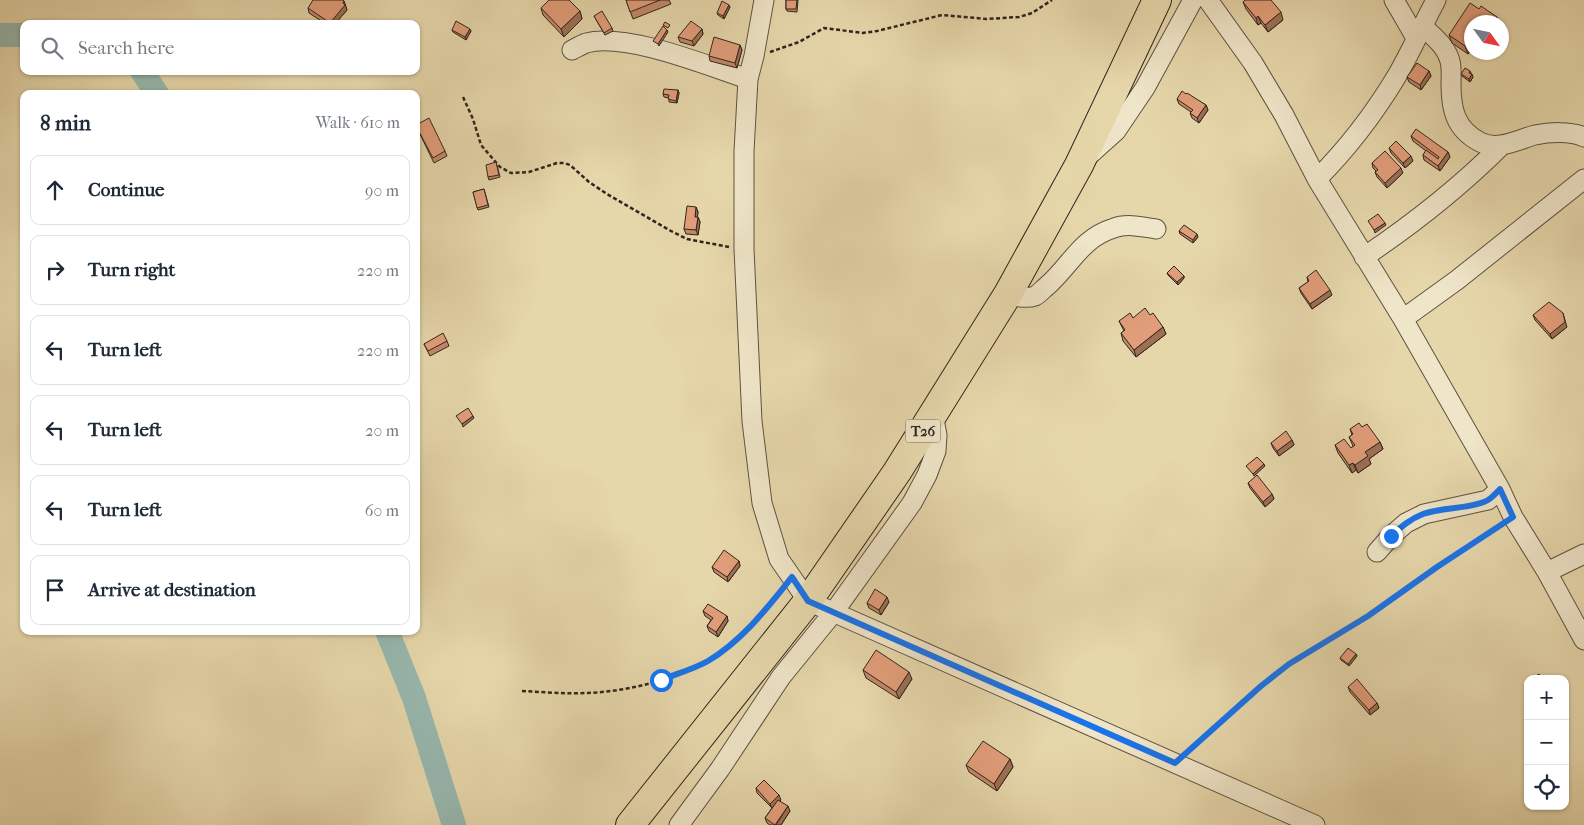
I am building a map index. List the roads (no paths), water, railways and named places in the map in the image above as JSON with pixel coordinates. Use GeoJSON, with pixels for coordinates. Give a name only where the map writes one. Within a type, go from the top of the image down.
{"type":"FeatureCollection","features":[{"type":"Feature","properties":{"kind":"highway","name":"T26"},"geometry":{"type":"LineString","coordinates":[[630,825],[808,601],[897,472],[1008,294],[1079,165],[1157,0]]}},
{"type":"Feature","properties":{"kind":"street"},"geometry":{"type":"LineString","coordinates":[[764,0],[748,79],[744,151],[744,249],[752,421],[762,503],[780,559],[808,601],[1315,825]]}},
{"type":"Feature","properties":{"kind":"street"},"geometry":{"type":"LineString","coordinates":[[1079,165],[1116,130],[1140,95],[1193,0]]}},
{"type":"Feature","properties":{"kind":"street"},"geometry":{"type":"LineString","coordinates":[[1208,0],[1253,63],[1284,115],[1317,179],[1403,319],[1584,640]]}},
{"type":"Feature","properties":{"kind":"street"},"geometry":{"type":"LineString","coordinates":[[1394,0],[1419,32],[1439,42],[1446,52],[1450,62],[1453,113],[1458,124],[1470,136],[1481,143],[1491,145],[1502,145],[1537,135],[1568,133],[1584,137]]}},
{"type":"Feature","properties":{"kind":"street"},"geometry":{"type":"LineString","coordinates":[[1317,179],[1339,157],[1396,78],[1436,0]]}},
{"type":"Feature","properties":{"kind":"street"},"geometry":{"type":"LineString","coordinates":[[572,50],[587,43],[606,42],[648,47],[748,79]]}},
{"type":"Feature","properties":{"kind":"street"},"geometry":{"type":"LineString","coordinates":[[1364,256],[1390,239],[1475,173],[1502,145]]}},
{"type":"Feature","properties":{"kind":"street"},"geometry":{"type":"LineString","coordinates":[[1403,319],[1457,280],[1584,179]]}},
{"type":"Feature","properties":{"kind":"street"},"geometry":{"type":"LineString","coordinates":[[1008,294],[1022,298],[1035,296],[1053,280],[1076,253],[1094,236],[1115,227],[1134,226],[1156,229]]}},
{"type":"Feature","properties":{"kind":"street"},"geometry":{"type":"LineString","coordinates":[[678,825],[720,769],[781,677],[833,613],[912,503],[927,475],[936,452],[933,414]]}},
{"type":"Feature","properties":{"kind":"street"},"geometry":{"type":"LineString","coordinates":[[1377,552],[1406,523],[1424,514],[1488,500],[1500,489]]}},
{"type":"Feature","properties":{"kind":"street"},"geometry":{"type":"LineString","coordinates":[[1547,572],[1583,556]]}},
{"type":"Feature","properties":{"kind":"waterway"},"geometry":{"type":"LineString","coordinates":[[0,35],[20,35]]}},
{"type":"Feature","properties":{"kind":"waterway"},"geometry":{"type":"LineString","coordinates":[[145,75],[154,90]]}},
{"type":"Feature","properties":{"kind":"waterway"},"geometry":{"type":"LineString","coordinates":[[389,635],[414,698],[454,825]]}}]}
